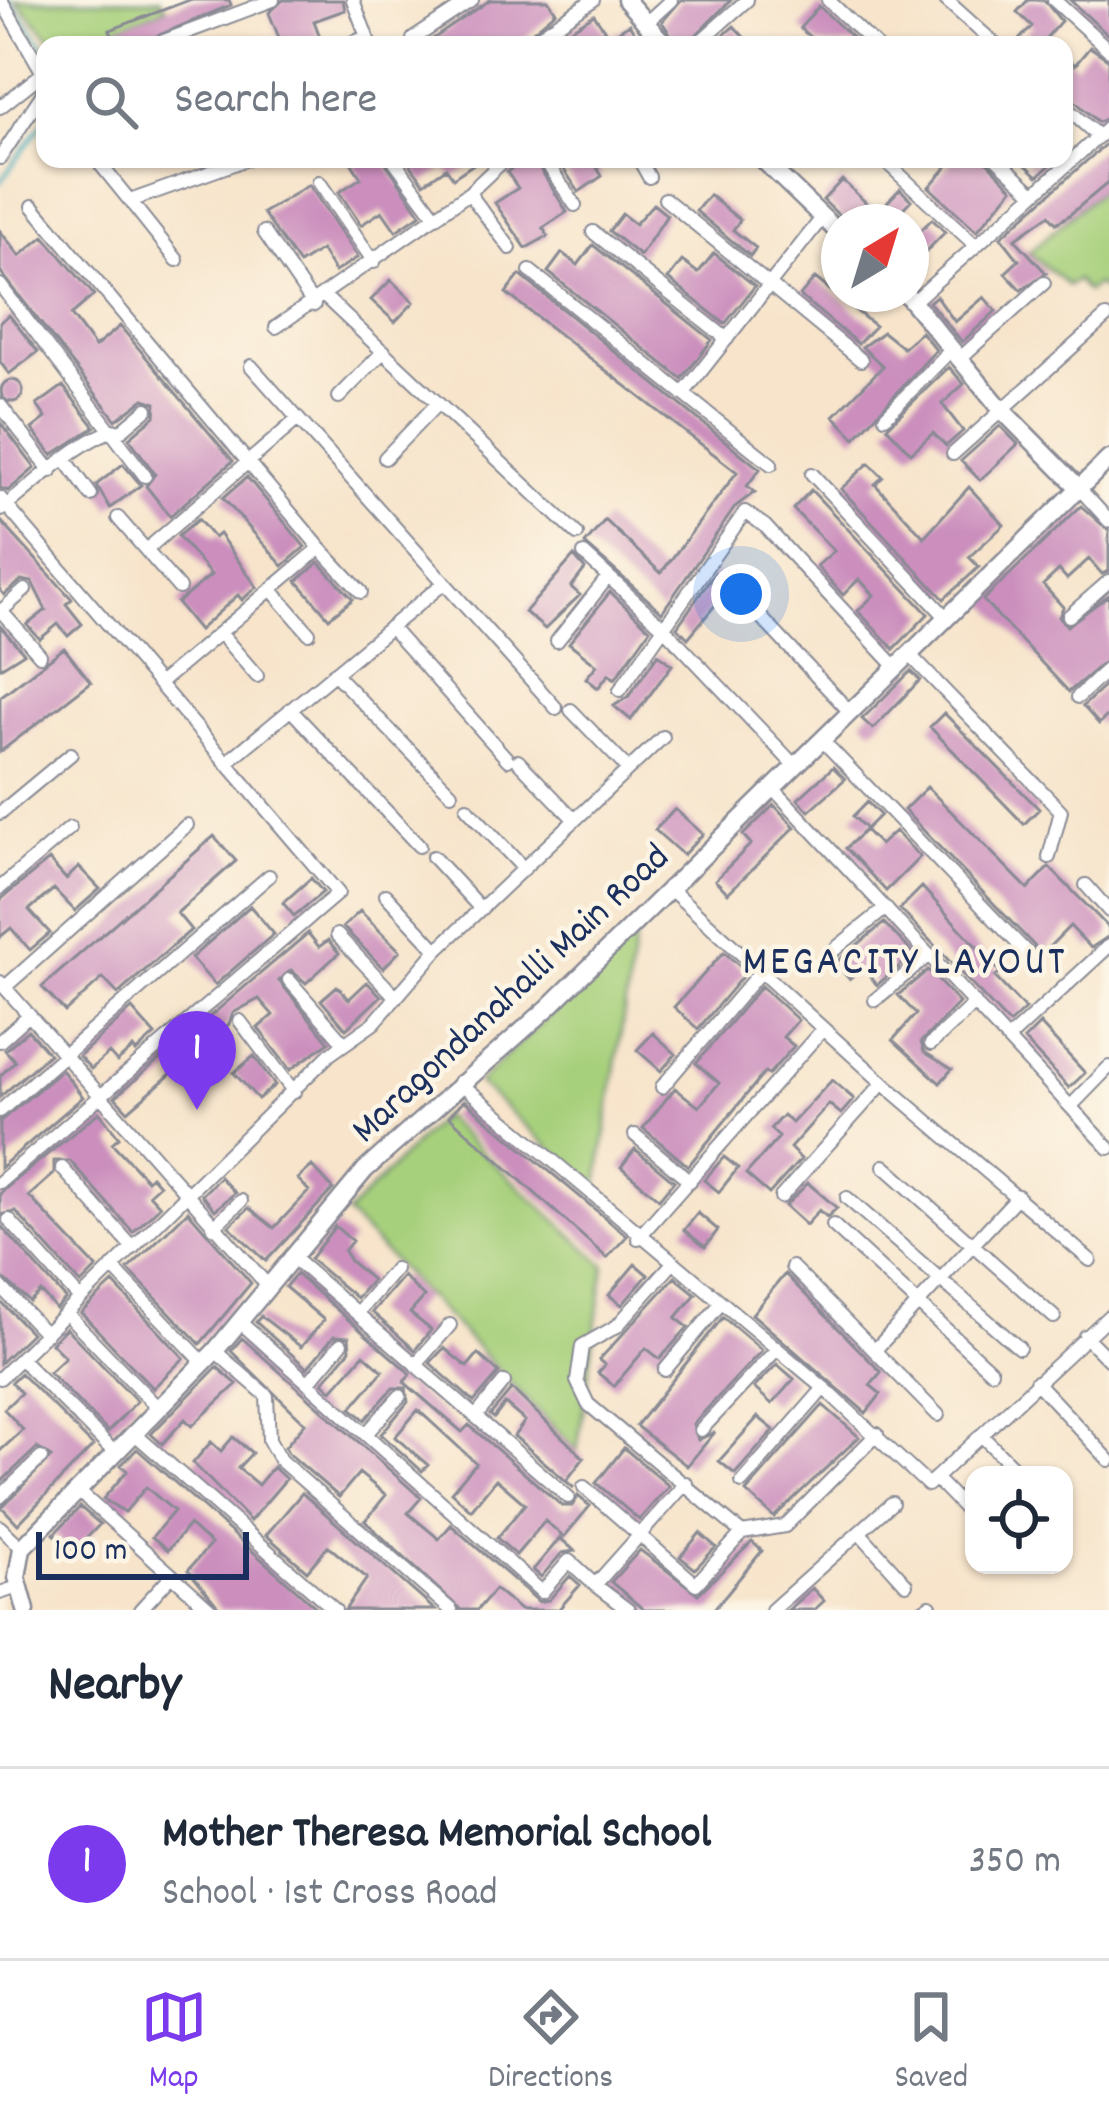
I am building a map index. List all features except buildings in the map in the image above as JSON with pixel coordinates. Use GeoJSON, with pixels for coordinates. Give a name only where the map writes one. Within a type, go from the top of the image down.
{"type":"FeatureCollection","features":[{"type":"Feature","properties":{"kind":"street"},"geometry":{"type":"LineString","coordinates":[[1,0],[14,14],[36,59]]}},
{"type":"Feature","properties":{"kind":"street"},"geometry":{"type":"LineString","coordinates":[[177,36],[273,0]]}},
{"type":"Feature","properties":{"kind":"street"},"geometry":{"type":"LineString","coordinates":[[353,0],[366,36]]}},
{"type":"Feature","properties":{"kind":"street"},"geometry":{"type":"LineString","coordinates":[[418,36],[472,0]]}},
{"type":"Feature","properties":{"kind":"street"},"geometry":{"type":"LineString","coordinates":[[539,36],[593,0]]}},
{"type":"Feature","properties":{"kind":"street"},"geometry":{"type":"LineString","coordinates":[[626,0],[657,36]]}},
{"type":"Feature","properties":{"kind":"street"},"geometry":{"type":"LineString","coordinates":[[646,23],[671,0]]}},
{"type":"Feature","properties":{"kind":"street"},"geometry":{"type":"LineString","coordinates":[[706,36],[747,0]]}},
{"type":"Feature","properties":{"kind":"street"},"geometry":{"type":"LineString","coordinates":[[828,0],[866,36]]}},
{"type":"Feature","properties":{"kind":"street"},"geometry":{"type":"LineString","coordinates":[[946,0],[986,36]]}},
{"type":"Feature","properties":{"kind":"street"},"geometry":{"type":"LineString","coordinates":[[1054,0],[1109,50]]}},
{"type":"Feature","properties":{"kind":"street"},"geometry":{"type":"LineString","coordinates":[[0,24],[14,14]]}},
{"type":"Feature","properties":{"kind":"street"},"geometry":{"type":"LineString","coordinates":[[0,107],[36,79]]}},
{"type":"Feature","properties":{"kind":"street"},"geometry":{"type":"LineString","coordinates":[[0,158],[36,104]]}},
{"type":"Feature","properties":{"kind":"street"},"geometry":{"type":"LineString","coordinates":[[1073,112],[1104,132],[1073,159]]}},
{"type":"Feature","properties":{"kind":"street"},"geometry":{"type":"LineString","coordinates":[[103,168],[178,260]]}},
{"type":"Feature","properties":{"kind":"street"},"geometry":{"type":"LineString","coordinates":[[130,201],[222,168]]}},
{"type":"Feature","properties":{"kind":"street"},"geometry":{"type":"LineString","coordinates":[[400,168],[436,218]]}},
{"type":"Feature","properties":{"kind":"street"},"geometry":{"type":"LineString","coordinates":[[276,328],[436,218],[495,168]]}},
{"type":"Feature","properties":{"kind":"street"},"geometry":{"type":"LineString","coordinates":[[550,168],[575,205]]}},
{"type":"Feature","properties":{"kind":"street"},"geometry":{"type":"LineString","coordinates":[[771,168],[821,217]]}},
{"type":"Feature","properties":{"kind":"street"},"geometry":{"type":"LineString","coordinates":[[894,168],[975,245]]}},
{"type":"Feature","properties":{"kind":"street"},"geometry":{"type":"LineString","coordinates":[[1007,168],[1034,193]]}},
{"type":"Feature","properties":{"kind":"street"},"geometry":{"type":"LineString","coordinates":[[929,283],[1063,168]]}},
{"type":"Feature","properties":{"kind":"street"},"geometry":{"type":"LineString","coordinates":[[319,182],[374,262]]}},
{"type":"Feature","properties":{"kind":"street"},"geometry":{"type":"LineString","coordinates":[[469,193],[510,248]]}},
{"type":"Feature","properties":{"kind":"street"},"geometry":{"type":"LineString","coordinates":[[665,199],[861,361]]}},
{"type":"Feature","properties":{"kind":"street"},"geometry":{"type":"LineString","coordinates":[[33,206],[361,592]]}},
{"type":"Feature","properties":{"kind":"street"},"geometry":{"type":"LineString","coordinates":[[683,394],[821,219]]}},
{"type":"Feature","properties":{"kind":"street"},"geometry":{"type":"LineString","coordinates":[[264,232],[319,301],[384,351],[577,534]]}},
{"type":"Feature","properties":{"kind":"street"},"geometry":{"type":"LineString","coordinates":[[593,232],[727,339]]}},
{"type":"Feature","properties":{"kind":"street"},"geometry":{"type":"LineString","coordinates":[[530,271],[771,464]]}},
{"type":"Feature","properties":{"kind":"street"},"geometry":{"type":"LineString","coordinates":[[885,417],[1044,283]]}},
{"type":"Feature","properties":{"kind":"street"},"geometry":{"type":"LineString","coordinates":[[0,285],[145,476]]}},
{"type":"Feature","properties":{"kind":"street"},"geometry":{"type":"LineString","coordinates":[[921,312],[954,356],[1109,520]]}},
{"type":"Feature","properties":{"kind":"street"},"geometry":{"type":"LineString","coordinates":[[953,454],[1106,317]]}},
{"type":"Feature","properties":{"kind":"street"},"geometry":{"type":"LineString","coordinates":[[340,397],[384,351]]}},
{"type":"Feature","properties":{"kind":"street"},"geometry":{"type":"LineString","coordinates":[[251,366],[444,583],[628,770]]}},
{"type":"Feature","properties":{"kind":"street"},"geometry":{"type":"LineString","coordinates":[[385,458],[438,403]]}},
{"type":"Feature","properties":{"kind":"street"},"geometry":{"type":"LineString","coordinates":[[0,405],[51,470]]}},
{"type":"Feature","properties":{"kind":"street"},"geometry":{"type":"LineString","coordinates":[[0,1183],[338,893],[2,505],[110,429],[122,430],[147,409]]}},
{"type":"Feature","properties":{"kind":"street"},"geometry":{"type":"LineString","coordinates":[[146,550],[298,419]]}},
{"type":"Feature","properties":{"kind":"street"},"geometry":{"type":"LineString","coordinates":[[65,459],[91,494]]}},
{"type":"Feature","properties":{"kind":"street","name":"Maragondanahalli Main Road"},"geometry":{"type":"LineString","coordinates":[[22,1548],[209,1357],[365,1170],[549,1007],[1109,459]]}},
{"type":"Feature","properties":{"kind":"street"},"geometry":{"type":"LineString","coordinates":[[812,474],[946,616]]}},
{"type":"Feature","properties":{"kind":"street"},"geometry":{"type":"LineString","coordinates":[[620,691],[745,512],[1061,811],[1049,857]]}},
{"type":"Feature","properties":{"kind":"street"},"geometry":{"type":"LineString","coordinates":[[118,518],[179,588]]}},
{"type":"Feature","properties":{"kind":"street"},"geometry":{"type":"LineString","coordinates":[[159,684],[320,548]]}},
{"type":"Feature","properties":{"kind":"street"},"geometry":{"type":"LineString","coordinates":[[584,554],[663,627],[795,766]]}},
{"type":"Feature","properties":{"kind":"street"},"geometry":{"type":"LineString","coordinates":[[557,641],[608,577]]}},
{"type":"Feature","properties":{"kind":"street"},"geometry":{"type":"LineString","coordinates":[[1070,616],[1109,580]]}},
{"type":"Feature","properties":{"kind":"street"},"geometry":{"type":"LineString","coordinates":[[226,763],[444,583]]}},
{"type":"Feature","properties":{"kind":"street"},"geometry":{"type":"LineString","coordinates":[[271,589],[309,633]]}},
{"type":"Feature","properties":{"kind":"street"},"geometry":{"type":"LineString","coordinates":[[25,590],[1,612],[40,655]]}},
{"type":"Feature","properties":{"kind":"street"},"geometry":{"type":"LineString","coordinates":[[758,614],[850,712]]}},
{"type":"Feature","properties":{"kind":"street"},"geometry":{"type":"LineString","coordinates":[[390,627],[575,820]]}},
{"type":"Feature","properties":{"kind":"street"},"geometry":{"type":"LineString","coordinates":[[220,632],[257,676]]}},
{"type":"Feature","properties":{"kind":"street"},"geometry":{"type":"LineString","coordinates":[[1078,697],[1109,668]]}},
{"type":"Feature","properties":{"kind":"street"},"geometry":{"type":"LineString","coordinates":[[334,673],[452,793]]}},
{"type":"Feature","properties":{"kind":"street"},"geometry":{"type":"LineString","coordinates":[[290,709],[419,846]]}},
{"type":"Feature","properties":{"kind":"street"},"geometry":{"type":"LineString","coordinates":[[0,1378],[343,1042],[374,1023],[437,950],[663,736]]}},
{"type":"Feature","properties":{"kind":"street"},"geometry":{"type":"LineString","coordinates":[[822,740],[1029,955]]}},
{"type":"Feature","properties":{"kind":"street"},"geometry":{"type":"LineString","coordinates":[[0,813],[71,754]]}},
{"type":"Feature","properties":{"kind":"street"},"geometry":{"type":"LineString","coordinates":[[772,787],[1109,1148]]}},
{"type":"Feature","properties":{"kind":"street"},"geometry":{"type":"LineString","coordinates":[[467,808],[524,869]]}},
{"type":"Feature","properties":{"kind":"street"},"geometry":{"type":"LineString","coordinates":[[187,825],[2,984],[268,1286]]}},
{"type":"Feature","properties":{"kind":"street"},"geometry":{"type":"LineString","coordinates":[[0,888],[70,828]]}},
{"type":"Feature","properties":{"kind":"street"},"geometry":{"type":"LineString","coordinates":[[433,857],[481,909]]}},
{"type":"Feature","properties":{"kind":"street"},"geometry":{"type":"LineString","coordinates":[[0,1112],[268,876]]}},
{"type":"Feature","properties":{"kind":"street"},"geometry":{"type":"LineString","coordinates":[[1086,885],[1109,911]]}},
{"type":"Feature","properties":{"kind":"street"},"geometry":{"type":"LineString","coordinates":[[668,886],[883,1083],[1090,1260]]}},
{"type":"Feature","properties":{"kind":"street"},"geometry":{"type":"LineString","coordinates":[[386,895],[437,950]]}},
{"type":"Feature","properties":{"kind":"street"},"geometry":{"type":"LineString","coordinates":[[830,954],[886,908]]}},
{"type":"Feature","properties":{"kind":"street"},"geometry":{"type":"LineString","coordinates":[[337,935],[394,995]]}},
{"type":"Feature","properties":{"kind":"street"},"geometry":{"type":"LineString","coordinates":[[1008,1040],[1109,946]]}},
{"type":"Feature","properties":{"kind":"street"},"geometry":{"type":"LineString","coordinates":[[875,1000],[929,955]]}},
{"type":"Feature","properties":{"kind":"street"},"geometry":{"type":"LineString","coordinates":[[662,1088],[760,972]]}},
{"type":"Feature","properties":{"kind":"street"},"geometry":{"type":"LineString","coordinates":[[289,980],[343,1042]]}},
{"type":"Feature","properties":{"kind":"street"},"geometry":{"type":"LineString","coordinates":[[931,1044],[975,1003]]}},
{"type":"Feature","properties":{"kind":"street"},"geometry":{"type":"LineString","coordinates":[[0,1041],[29,1015]]}},
{"type":"Feature","properties":{"kind":"street"},"geometry":{"type":"LineString","coordinates":[[240,1021],[294,1092]]}},
{"type":"Feature","properties":{"kind":"street"},"geometry":{"type":"LineString","coordinates":[[638,1238],[823,1029]]}},
{"type":"Feature","properties":{"kind":"street"},"geometry":{"type":"LineString","coordinates":[[1071,1106],[1109,1067]]}},
{"type":"Feature","properties":{"kind":"street"},"geometry":{"type":"LineString","coordinates":[[459,1082],[638,1238],[824,1388],[928,1485],[1109,1316]]}},
{"type":"Feature","properties":{"kind":"street"},"geometry":{"type":"LineString","coordinates":[[781,1197],[883,1083]]}},
{"type":"Feature","properties":{"kind":"street"},"geometry":{"type":"LineString","coordinates":[[635,1135],[690,1180]]}},
{"type":"Feature","properties":{"kind":"street"},"geometry":{"type":"LineString","coordinates":[[884,1166],[1054,1317]]}},
{"type":"Feature","properties":{"kind":"street"},"geometry":{"type":"LineString","coordinates":[[62,1168],[133,1248]]}},
{"type":"Feature","properties":{"kind":"street"},"geometry":{"type":"LineString","coordinates":[[874,1350],[970,1242],[1018,1196]]}},
{"type":"Feature","properties":{"kind":"street"},"geometry":{"type":"LineString","coordinates":[[847,1198],[1019,1348]]}},
{"type":"Feature","properties":{"kind":"street"},"geometry":{"type":"LineString","coordinates":[[213,1227],[241,1201]]}},
{"type":"Feature","properties":{"kind":"street"},"geometry":{"type":"LineString","coordinates":[[9,1220],[80,1299]]}},
{"type":"Feature","properties":{"kind":"street"},"geometry":{"type":"LineString","coordinates":[[833,1226],[991,1371]]}},
{"type":"Feature","properties":{"kind":"street"},"geometry":{"type":"LineString","coordinates":[[291,1256],[568,1497]]}},
{"type":"Feature","properties":{"kind":"street"},"geometry":{"type":"LineString","coordinates":[[671,1265],[617,1326],[582,1346],[577,1382],[587,1403],[742,1533]]}},
{"type":"Feature","properties":{"kind":"street"},"geometry":{"type":"LineString","coordinates":[[112,1267],[209,1357],[267,1396],[269,1441],[280,1460],[451,1610]]}},
{"type":"Feature","properties":{"kind":"street"},"geometry":{"type":"LineString","coordinates":[[791,1267],[938,1415]]}},
{"type":"Feature","properties":{"kind":"street"},"geometry":{"type":"LineString","coordinates":[[357,1313],[395,1269]]}},
{"type":"Feature","properties":{"kind":"street"},"geometry":{"type":"LineString","coordinates":[[0,1286],[46,1334]]}},
{"type":"Feature","properties":{"kind":"street"},"geometry":{"type":"LineString","coordinates":[[665,1370],[721,1304]]}},
{"type":"Feature","properties":{"kind":"street"},"geometry":{"type":"LineString","coordinates":[[66,1313],[159,1409]]}},
{"type":"Feature","properties":{"kind":"street"},"geometry":{"type":"LineString","coordinates":[[240,1322],[542,1592],[569,1561],[628,1610]]}},
{"type":"Feature","properties":{"kind":"street"},"geometry":{"type":"LineString","coordinates":[[416,1364],[450,1325]]}},
{"type":"Feature","properties":{"kind":"street"},"geometry":{"type":"LineString","coordinates":[[1085,1336],[1109,1360]]}},
{"type":"Feature","properties":{"kind":"street"},"geometry":{"type":"LineString","coordinates":[[308,1383],[341,1344]]}},
{"type":"Feature","properties":{"kind":"street"},"geometry":{"type":"LineString","coordinates":[[701,1430],[777,1349]]}},
{"type":"Feature","properties":{"kind":"street"},"geometry":{"type":"LineString","coordinates":[[20,1358],[115,1453]]}},
{"type":"Feature","properties":{"kind":"street"},"geometry":{"type":"LineString","coordinates":[[476,1416],[504,1382]]}},
{"type":"Feature","properties":{"kind":"street"},"geometry":{"type":"LineString","coordinates":[[1036,1382],[1109,1460]]}},
{"type":"Feature","properties":{"kind":"street"},"geometry":{"type":"LineString","coordinates":[[742,1482],[824,1388]]}},
{"type":"Feature","properties":{"kind":"street"},"geometry":{"type":"LineString","coordinates":[[366,1434],[400,1396]]}},
{"type":"Feature","properties":{"kind":"street"},"geometry":{"type":"LineString","coordinates":[[135,1434],[334,1610]]}},
{"type":"Feature","properties":{"kind":"street"},"geometry":{"type":"LineString","coordinates":[[584,1486],[696,1584],[742,1533],[784,1526],[877,1434]]}},
{"type":"Feature","properties":{"kind":"street"},"geometry":{"type":"LineString","coordinates":[[981,1435],[1012,1466]]}},
{"type":"Feature","properties":{"kind":"street"},"geometry":{"type":"LineString","coordinates":[[0,1497],[41,1458]]}},
{"type":"Feature","properties":{"kind":"street"},"geometry":{"type":"LineString","coordinates":[[935,1478],[965,1509]]}},
{"type":"Feature","properties":{"kind":"street"},"geometry":{"type":"LineString","coordinates":[[595,1585],[686,1483]]}},
{"type":"Feature","properties":{"kind":"street"},"geometry":{"type":"LineString","coordinates":[[78,1491],[211,1610]]}},
{"type":"Feature","properties":{"kind":"street"},"geometry":{"type":"LineString","coordinates":[[772,1610],[892,1503]]}},
{"type":"Feature","properties":{"kind":"street"},"geometry":{"type":"LineString","coordinates":[[0,1526],[22,1548],[18,1587],[26,1610]]}},
{"type":"Feature","properties":{"kind":"street"},"geometry":{"type":"LineString","coordinates":[[860,1532],[906,1584]]}},
{"type":"Feature","properties":{"kind":"street"},"geometry":{"type":"LineString","coordinates":[[140,1610],[172,1575]]}},
{"type":"Feature","properties":{"kind":"street"},"geometry":{"type":"LineString","coordinates":[[0,1593],[18,1587]]}},
{"type":"Feature","properties":{"kind":"green space"},"geometry":{"type":"Polygon","coordinates":[[[16,0],[160,0],[166,8],[98,36],[49,36],[16,0]]]}},
{"type":"Feature","properties":{"kind":"green space"},"geometry":{"type":"Polygon","coordinates":[[[1109,183],[1109,288],[1105,291],[1097,284],[1087,292],[1077,280],[1068,286],[1029,252],[1109,183]]]}},
{"type":"Feature","properties":{"kind":"green space"},"geometry":{"type":"Polygon","coordinates":[[[636,933],[597,1190],[478,1083],[636,933]]]}},
{"type":"Feature","properties":{"kind":"green space"},"geometry":{"type":"Polygon","coordinates":[[[442,1116],[605,1265],[577,1451],[347,1214],[442,1116]]]}},
{"type":"Feature","properties":{"kind":"waterway"},"geometry":{"type":"LineString","coordinates":[[9,0],[36,36]]}},
{"type":"Feature","properties":{"kind":"waterway"},"geometry":{"type":"LineString","coordinates":[[0,182],[36,132]]}},
{"type":"Feature","properties":{"kind":"place","name":"Mother Theresa Memorial School"},"geometry":{"type":"Point","coordinates":[197,1110]}},
{"type":"Feature","properties":{"kind":"district","name":"MEGACITY LAYOUT"},"geometry":{"type":"Point","coordinates":[905,958]}}]}
